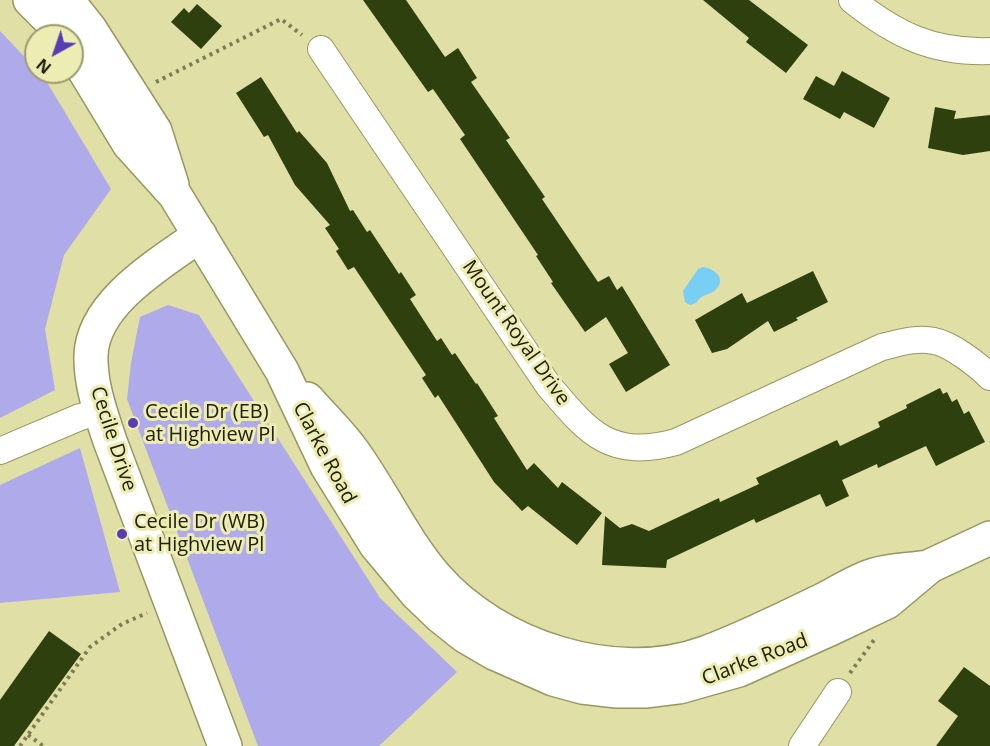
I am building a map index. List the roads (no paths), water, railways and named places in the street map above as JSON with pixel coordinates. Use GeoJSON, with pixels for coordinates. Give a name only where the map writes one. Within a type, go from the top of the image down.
{"type":"FeatureCollection","features":[{"type":"Feature","properties":{"kind":"main road"},"geometry":{"type":"LineString","coordinates":[[30,0],[54,24]]}},
{"type":"Feature","properties":{"kind":"main road","name":"Clarke Road"},"geometry":{"type":"LineString","coordinates":[[67,0],[90,29],[155,131],[175,195]]}},
{"type":"Feature","properties":{"kind":"main road","name":"Clarke Road"},"geometry":{"type":"LineString","coordinates":[[84,70],[129,144],[175,195],[200,235],[282,371],[327,466],[376,545],[395,569],[440,616],[465,636],[494,653],[553,679],[582,687],[617,692],[679,687],[709,680],[770,657],[887,602],[930,566],[990,538]]}},
{"type":"Feature","properties":{"kind":"main road","name":"Cecile Drive"},"geometry":{"type":"LineString","coordinates":[[200,235],[114,302],[94,336],[91,370],[100,412],[225,746]]}},
{"type":"Feature","properties":{"kind":"street"},"geometry":{"type":"LineString","coordinates":[[852,0],[876,19],[922,43],[969,52],[990,51]]}},
{"type":"Feature","properties":{"kind":"street","name":"Mount Royal Drive"},"geometry":{"type":"LineString","coordinates":[[321,49],[548,385],[578,419],[598,437],[619,446],[638,448],[659,447],[676,442],[882,347],[909,341],[935,341],[961,354],[990,377]]}},
{"type":"Feature","properties":{"kind":"street"},"geometry":{"type":"LineString","coordinates":[[0,451],[80,417],[100,412]]}},
{"type":"Feature","properties":{"kind":"street"},"geometry":{"type":"LineString","coordinates":[[802,746],[838,692]]}},
{"type":"Feature","properties":{"kind":"water"},"geometry":{"type":"Polygon","coordinates":[[[703,267],[713,270],[719,276],[720,284],[713,292],[690,305],[685,302],[683,291],[698,269],[703,267]]]}},
{"type":"Feature","properties":{"kind":"place","name":"Cecile Dr (EB) at Highview Pl"},"geometry":{"type":"Point","coordinates":[133,423]}},
{"type":"Feature","properties":{"kind":"place","name":"Cecile Dr (WB) at Highview Pl"},"geometry":{"type":"Point","coordinates":[122,534]}}]}
